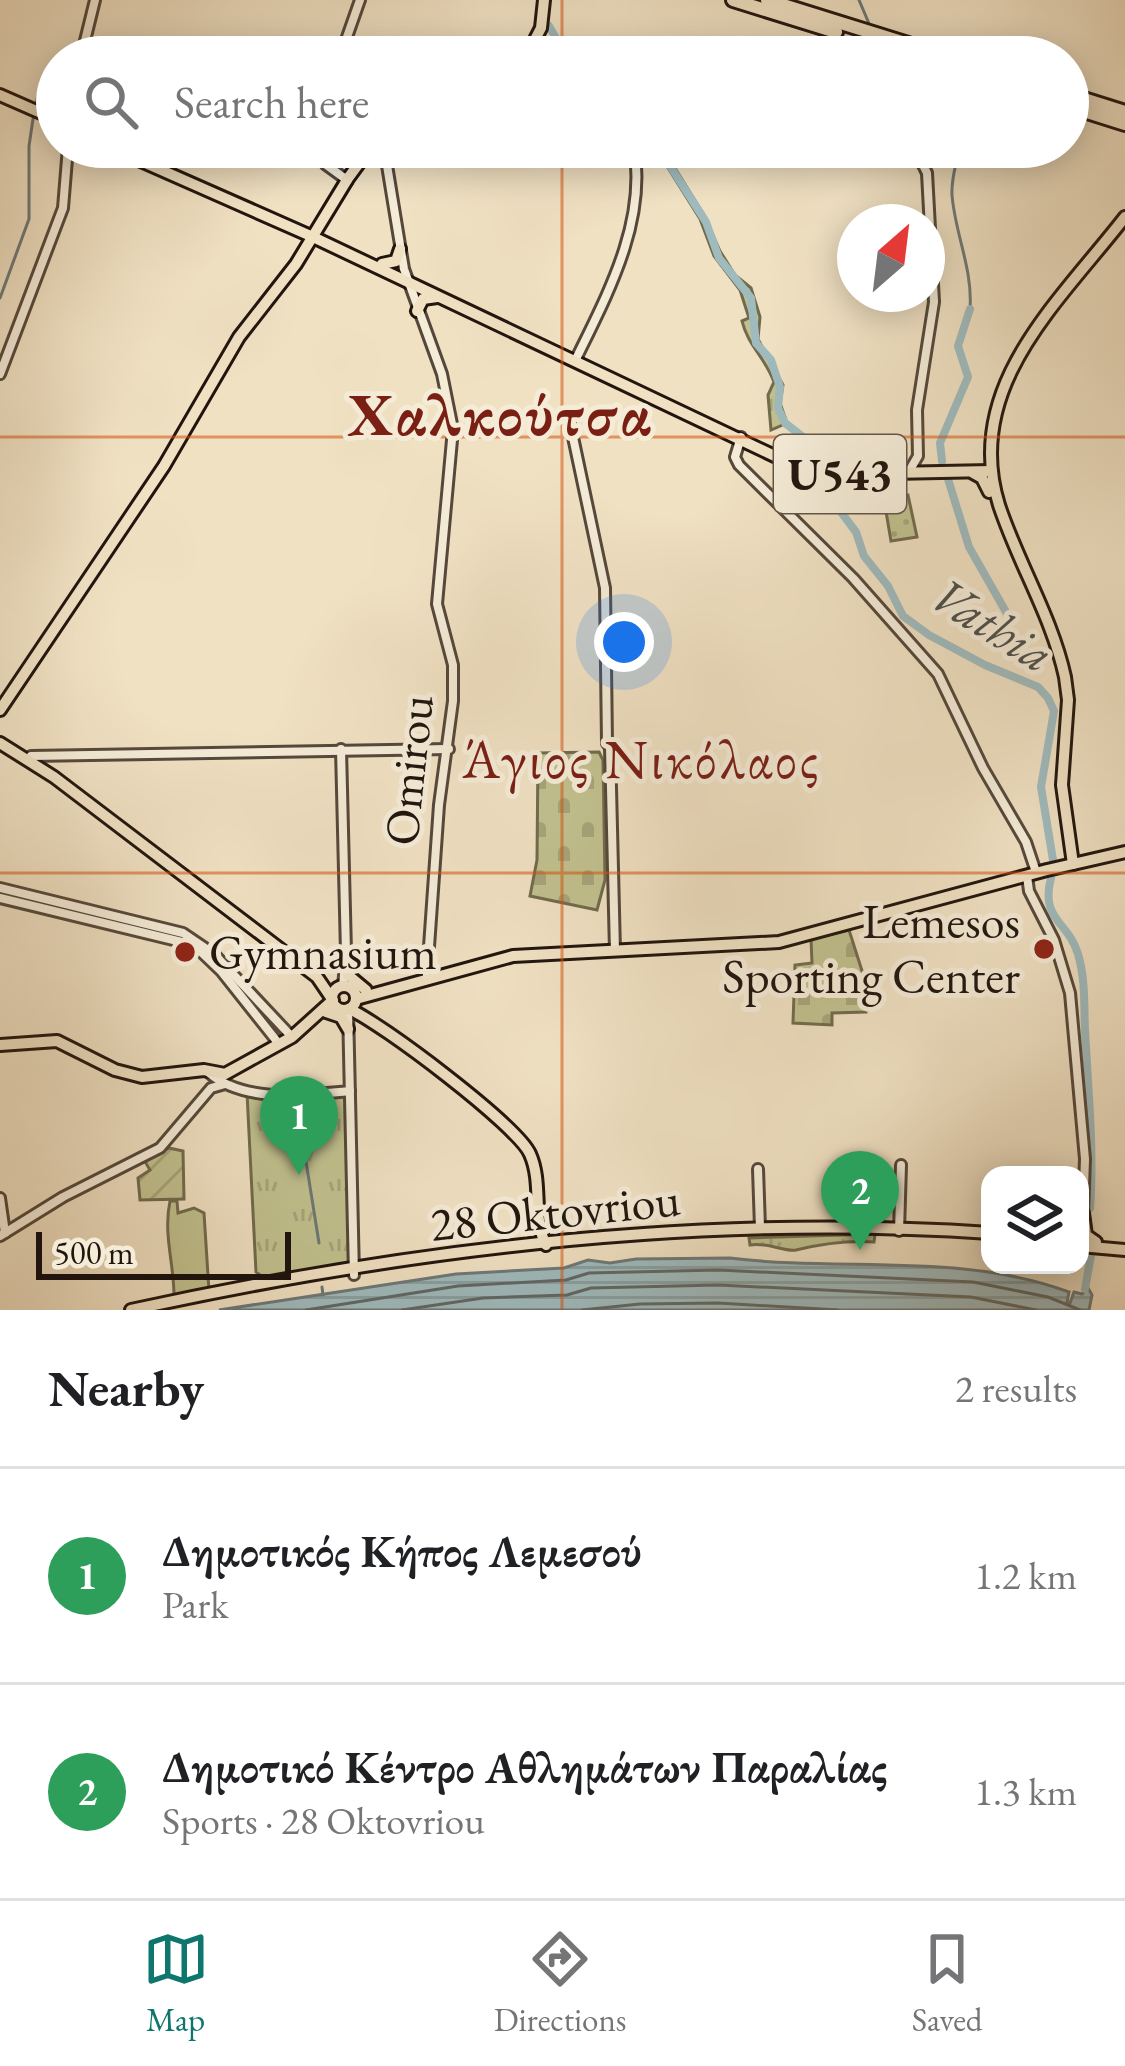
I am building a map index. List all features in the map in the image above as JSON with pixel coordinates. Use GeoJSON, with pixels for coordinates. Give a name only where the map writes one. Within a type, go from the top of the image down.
{"type":"FeatureCollection","features":[{"type":"Feature","properties":{"kind":"highway"},"geometry":{"type":"LineString","coordinates":[[733,0],[850,36]]}},
{"type":"Feature","properties":{"kind":"highway"},"geometry":{"type":"LineString","coordinates":[[750,0],[836,32]]}},
{"type":"Feature","properties":{"kind":"highway"},"geometry":{"type":"LineString","coordinates":[[767,0],[879,36]]}},
{"type":"Feature","properties":{"kind":"highway"},"geometry":{"type":"LineString","coordinates":[[782,0],[866,32]]}},
{"type":"Feature","properties":{"kind":"highway"},"geometry":{"type":"LineString","coordinates":[[1089,104],[1125,115]]}},
{"type":"Feature","properties":{"kind":"main road"},"geometry":{"type":"LineString","coordinates":[[536,36],[542,26],[541,0]]}},
{"type":"Feature","properties":{"kind":"main road"},"geometry":{"type":"LineString","coordinates":[[0,98],[36,114]]}},
{"type":"Feature","properties":{"kind":"main road"},"geometry":{"type":"LineString","coordinates":[[161,168],[312,234]]}},
{"type":"Feature","properties":{"kind":"main road"},"geometry":{"type":"LineString","coordinates":[[0,713],[180,440],[217,371],[355,168]]}},
{"type":"Feature","properties":{"kind":"main road"},"geometry":{"type":"LineString","coordinates":[[989,492],[987,449],[996,390],[1019,340],[1125,207]]}},
{"type":"Feature","properties":{"kind":"main road"},"geometry":{"type":"LineString","coordinates":[[1106,241],[1124,236],[1125,219]]}},
{"type":"Feature","properties":{"kind":"main road"},"geometry":{"type":"LineString","coordinates":[[1073,864],[1062,785],[1066,705],[1061,660],[998,501],[988,469],[990,437],[1009,367],[1125,219]]}},
{"type":"Feature","properties":{"kind":"main road","name":"U543"},"geometry":{"type":"LineString","coordinates":[[312,234],[576,359]]}},
{"type":"Feature","properties":{"kind":"main road","name":"U543"},"geometry":{"type":"LineString","coordinates":[[312,234],[794,464],[841,474],[988,469]]}},
{"type":"Feature","properties":{"kind":"main road"},"geometry":{"type":"LineString","coordinates":[[382,264],[397,261],[400,248]]}},
{"type":"Feature","properties":{"kind":"main road"},"geometry":{"type":"LineString","coordinates":[[418,311],[424,298],[441,297]]}},
{"type":"Feature","properties":{"kind":"main road"},"geometry":{"type":"LineString","coordinates":[[996,408],[1016,399]]}},
{"type":"Feature","properties":{"kind":"main road","name":"U543"},"geometry":{"type":"LineString","coordinates":[[742,439],[817,466],[852,471],[945,471]]}},
{"type":"Feature","properties":{"kind":"main road"},"geometry":{"type":"LineString","coordinates":[[987,449],[968,470],[982,478],[989,492],[1055,653],[1066,705]]}},
{"type":"Feature","properties":{"kind":"main road"},"geometry":{"type":"LineString","coordinates":[[0,741],[46,760],[348,992],[511,1128],[535,1166],[541,1248]]}},
{"type":"Feature","properties":{"kind":"main road"},"geometry":{"type":"LineString","coordinates":[[0,741],[55,777],[326,985],[348,992],[415,982],[513,956],[779,942],[1125,851]]}},
{"type":"Feature","properties":{"kind":"main road"},"geometry":{"type":"LineString","coordinates":[[1037,873],[1064,859],[1069,843]]}},
{"type":"Feature","properties":{"kind":"main road"},"geometry":{"type":"LineString","coordinates":[[1069,843],[1080,854],[1095,857]]}},
{"type":"Feature","properties":{"kind":"main road"},"geometry":{"type":"LineString","coordinates":[[1073,864],[1125,851]]}},
{"type":"Feature","properties":{"kind":"main road"},"geometry":{"type":"LineString","coordinates":[[0,1045],[57,1041],[115,1070],[142,1077],[206,1070],[231,1081],[348,992],[441,974]]}},
{"type":"Feature","properties":{"kind":"main road"},"geometry":{"type":"LineString","coordinates":[[415,982],[423,988],[424,998]]}},
{"type":"Feature","properties":{"kind":"main road"},"geometry":{"type":"LineString","coordinates":[[317,1016],[336,1014],[348,1029]]}},
{"type":"Feature","properties":{"kind":"main road"},"geometry":{"type":"LineString","coordinates":[[511,1128],[531,1168],[541,1248]]}},
{"type":"Feature","properties":{"kind":"main road"},"geometry":{"type":"LineString","coordinates":[[524,1248],[536,1229]]}},
{"type":"Feature","properties":{"kind":"main road","name":"28 Oktovriou"},"geometry":{"type":"LineString","coordinates":[[131,1310],[252,1284],[541,1248],[760,1229],[981,1235]]}},
{"type":"Feature","properties":{"kind":"main road","name":"28 Oktovriou"},"geometry":{"type":"LineString","coordinates":[[158,1310],[354,1272],[524,1248],[706,1234],[899,1230]]}},
{"type":"Feature","properties":{"kind":"main road"},"geometry":{"type":"LineString","coordinates":[[1089,1237],[1096,1242]]}},
{"type":"Feature","properties":{"kind":"main road"},"geometry":{"type":"LineString","coordinates":[[1089,1242],[1125,1247]]}},
{"type":"Feature","properties":{"kind":"main road"},"geometry":{"type":"LineString","coordinates":[[1089,1243],[1125,1247]]}},
{"type":"Feature","properties":{"kind":"street"},"geometry":{"type":"LineString","coordinates":[[86,36],[95,0]]}},
{"type":"Feature","properties":{"kind":"street"},"geometry":{"type":"LineString","coordinates":[[347,36],[360,0]]}},
{"type":"Feature","properties":{"kind":"street"},"geometry":{"type":"LineString","coordinates":[[0,374],[64,208],[67,168]]}},
{"type":"Feature","properties":{"kind":"street"},"geometry":{"type":"LineString","coordinates":[[330,168],[347,180]]}},
{"type":"Feature","properties":{"kind":"street","name":"Omirou"},"geometry":{"type":"LineString","coordinates":[[385,168],[407,279],[442,374],[453,431],[437,604],[454,677],[427,976]]}},
{"type":"Feature","properties":{"kind":"street"},"geometry":{"type":"LineString","coordinates":[[576,359],[627,240],[637,189],[636,168]]}},
{"type":"Feature","properties":{"kind":"street"},"geometry":{"type":"LineString","coordinates":[[923,168],[929,189],[934,302],[917,410],[918,456],[926,469]]}},
{"type":"Feature","properties":{"kind":"street"},"geometry":{"type":"LineString","coordinates":[[570,423],[605,588],[615,951]]}},
{"type":"Feature","properties":{"kind":"street","name":"U543"},"geometry":{"type":"LineString","coordinates":[[742,439],[735,457],[938,674],[982,768],[1024,836],[1037,873]]}},
{"type":"Feature","properties":{"kind":"street"},"geometry":{"type":"LineString","coordinates":[[911,468],[918,456]]}},
{"type":"Feature","properties":{"kind":"street"},"geometry":{"type":"LineString","coordinates":[[340,749],[354,1272]]}},
{"type":"Feature","properties":{"kind":"street"},"geometry":{"type":"LineString","coordinates":[[46,760],[449,749]]}},
{"type":"Feature","properties":{"kind":"street"},"geometry":{"type":"LineString","coordinates":[[1029,891],[1037,873]]}},
{"type":"Feature","properties":{"kind":"street"},"geometry":{"type":"LineString","coordinates":[[1010,881],[1029,891],[1054,940],[1070,993],[1085,1166]]}},
{"type":"Feature","properties":{"kind":"street"},"geometry":{"type":"LineString","coordinates":[[0,888],[183,933],[292,1037]]}},
{"type":"Feature","properties":{"kind":"street"},"geometry":{"type":"LineString","coordinates":[[0,898],[201,946],[279,1044]]}},
{"type":"Feature","properties":{"kind":"street"},"geometry":{"type":"LineString","coordinates":[[0,1198],[2,1234],[160,1148],[211,1088],[231,1081],[287,1095],[346,1092]]}},
{"type":"Feature","properties":{"kind":"street"},"geometry":{"type":"LineString","coordinates":[[899,1230],[901,1165]]}},
{"type":"Feature","properties":{"kind":"street"},"geometry":{"type":"LineString","coordinates":[[758,1169],[760,1229]]}},
{"type":"Feature","properties":{"kind":"green space"},"geometry":{"type":"Polygon","coordinates":[[[668,168],[675,168],[735,275],[751,288],[760,317],[758,339],[783,385],[780,403],[787,423],[771,430],[768,395],[774,382],[745,330],[742,321],[749,318],[740,290],[714,256],[700,219],[668,168]]]}},
{"type":"Feature","properties":{"kind":"green space"},"geometry":{"type":"Polygon","coordinates":[[[908,495],[917,537],[891,541],[884,500],[908,495]]]}},
{"type":"Feature","properties":{"kind":"green space"},"geometry":{"type":"Polygon","coordinates":[[[599,752],[603,760],[605,880],[597,910],[530,896],[537,860],[538,753],[599,752]]]}},
{"type":"Feature","properties":{"kind":"green space"},"geometry":{"type":"Polygon","coordinates":[[[849,930],[864,977],[866,1012],[832,1013],[832,1025],[793,1023],[795,965],[812,963],[811,939],[849,930]]]}},
{"type":"Feature","properties":{"kind":"green space"},"geometry":{"type":"Polygon","coordinates":[[[247,1093],[348,1093],[351,1263],[264,1278],[256,1272],[247,1093]]]}},
{"type":"Feature","properties":{"kind":"green space"},"geometry":{"type":"Polygon","coordinates":[[[169,1148],[183,1151],[184,1199],[140,1200],[138,1178],[150,1170],[144,1160],[169,1148]]]}},
{"type":"Feature","properties":{"kind":"green space"},"geometry":{"type":"Polygon","coordinates":[[[170,1201],[177,1201],[178,1213],[194,1208],[204,1213],[209,1291],[174,1296],[170,1201]]]}},
{"type":"Feature","properties":{"kind":"green space"},"geometry":{"type":"Polygon","coordinates":[[[875,1234],[874,1242],[791,1250],[750,1245],[749,1238],[875,1234]]]}},
{"type":"Feature","properties":{"kind":"water"},"geometry":{"type":"Polygon","coordinates":[[[636,1259],[944,1267],[1028,1280],[1069,1292],[1070,1303],[1074,1292],[1082,1294],[1088,1288],[1092,1295],[1089,1310],[219,1310],[456,1274],[636,1259]]]}},
{"type":"Feature","properties":{"kind":"waterway"},"geometry":{"type":"LineString","coordinates":[[859,0],[870,26]]}},
{"type":"Feature","properties":{"kind":"waterway","name":"Vathia"},"geometry":{"type":"LineString","coordinates":[[549,26],[555,36]]}},
{"type":"Feature","properties":{"kind":"waterway"},"geometry":{"type":"LineString","coordinates":[[0,298],[29,219],[33,119]]}},
{"type":"Feature","properties":{"kind":"waterway","name":"Vathia"},"geometry":{"type":"LineString","coordinates":[[671,168],[706,222],[719,258],[751,298],[756,343],[771,360],[780,387],[778,408],[785,423],[803,437],[810,461]]}},
{"type":"Feature","properties":{"kind":"waterway"},"geometry":{"type":"LineString","coordinates":[[955,168],[952,195],[970,309]]}},
{"type":"Feature","properties":{"kind":"waterway"},"geometry":{"type":"LineString","coordinates":[[942,461],[940,443],[968,377],[958,346],[970,309]]}},
{"type":"Feature","properties":{"kind":"waterway","name":"Vathia"},"geometry":{"type":"LineString","coordinates":[[811,472],[856,532],[864,556],[888,586],[903,616],[985,665],[1038,687],[1048,698],[1054,711],[1041,787],[1053,860]]}},
{"type":"Feature","properties":{"kind":"waterway"},"geometry":{"type":"LineString","coordinates":[[948,479],[969,547],[1006,612]]}},
{"type":"Feature","properties":{"kind":"waterway","name":"Vathia"},"geometry":{"type":"LineString","coordinates":[[1051,878],[1049,903],[1074,943],[1083,977],[1090,1208]]}},
{"type":"Feature","properties":{"kind":"waterway"},"geometry":{"type":"LineString","coordinates":[[296,1099],[319,1243]]}},
{"type":"Feature","properties":{"kind":"waterway","name":"Vathia"},"geometry":{"type":"LineString","coordinates":[[1085,1289],[1091,1255]]}},
{"type":"Feature","properties":{"kind":"waterway"},"geometry":{"type":"LineString","coordinates":[[322,1287],[323,1295]]}},
{"type":"Feature","properties":{"kind":"place","name":"Lemesos Sporting Center"},"geometry":{"type":"Point","coordinates":[1044,949]}},
{"type":"Feature","properties":{"kind":"place","name":"Gymnasium"},"geometry":{"type":"Point","coordinates":[185,952]}},
{"type":"Feature","properties":{"kind":"place","name":"Δημοτικός Κήπος Λεμεσού"},"geometry":{"type":"Point","coordinates":[299,1175]}},
{"type":"Feature","properties":{"kind":"place","name":"Δημοτικό Κέντρο Αθλημάτων Παραλίας"},"geometry":{"type":"Point","coordinates":[860,1250]}},
{"type":"Feature","properties":{"kind":"district","name":"Χαλκούτσα"},"geometry":{"type":"Point","coordinates":[501,414]}},
{"type":"Feature","properties":{"kind":"district","name":"Άγιος Νικόλαος"},"geometry":{"type":"Point","coordinates":[642,759]}}]}
